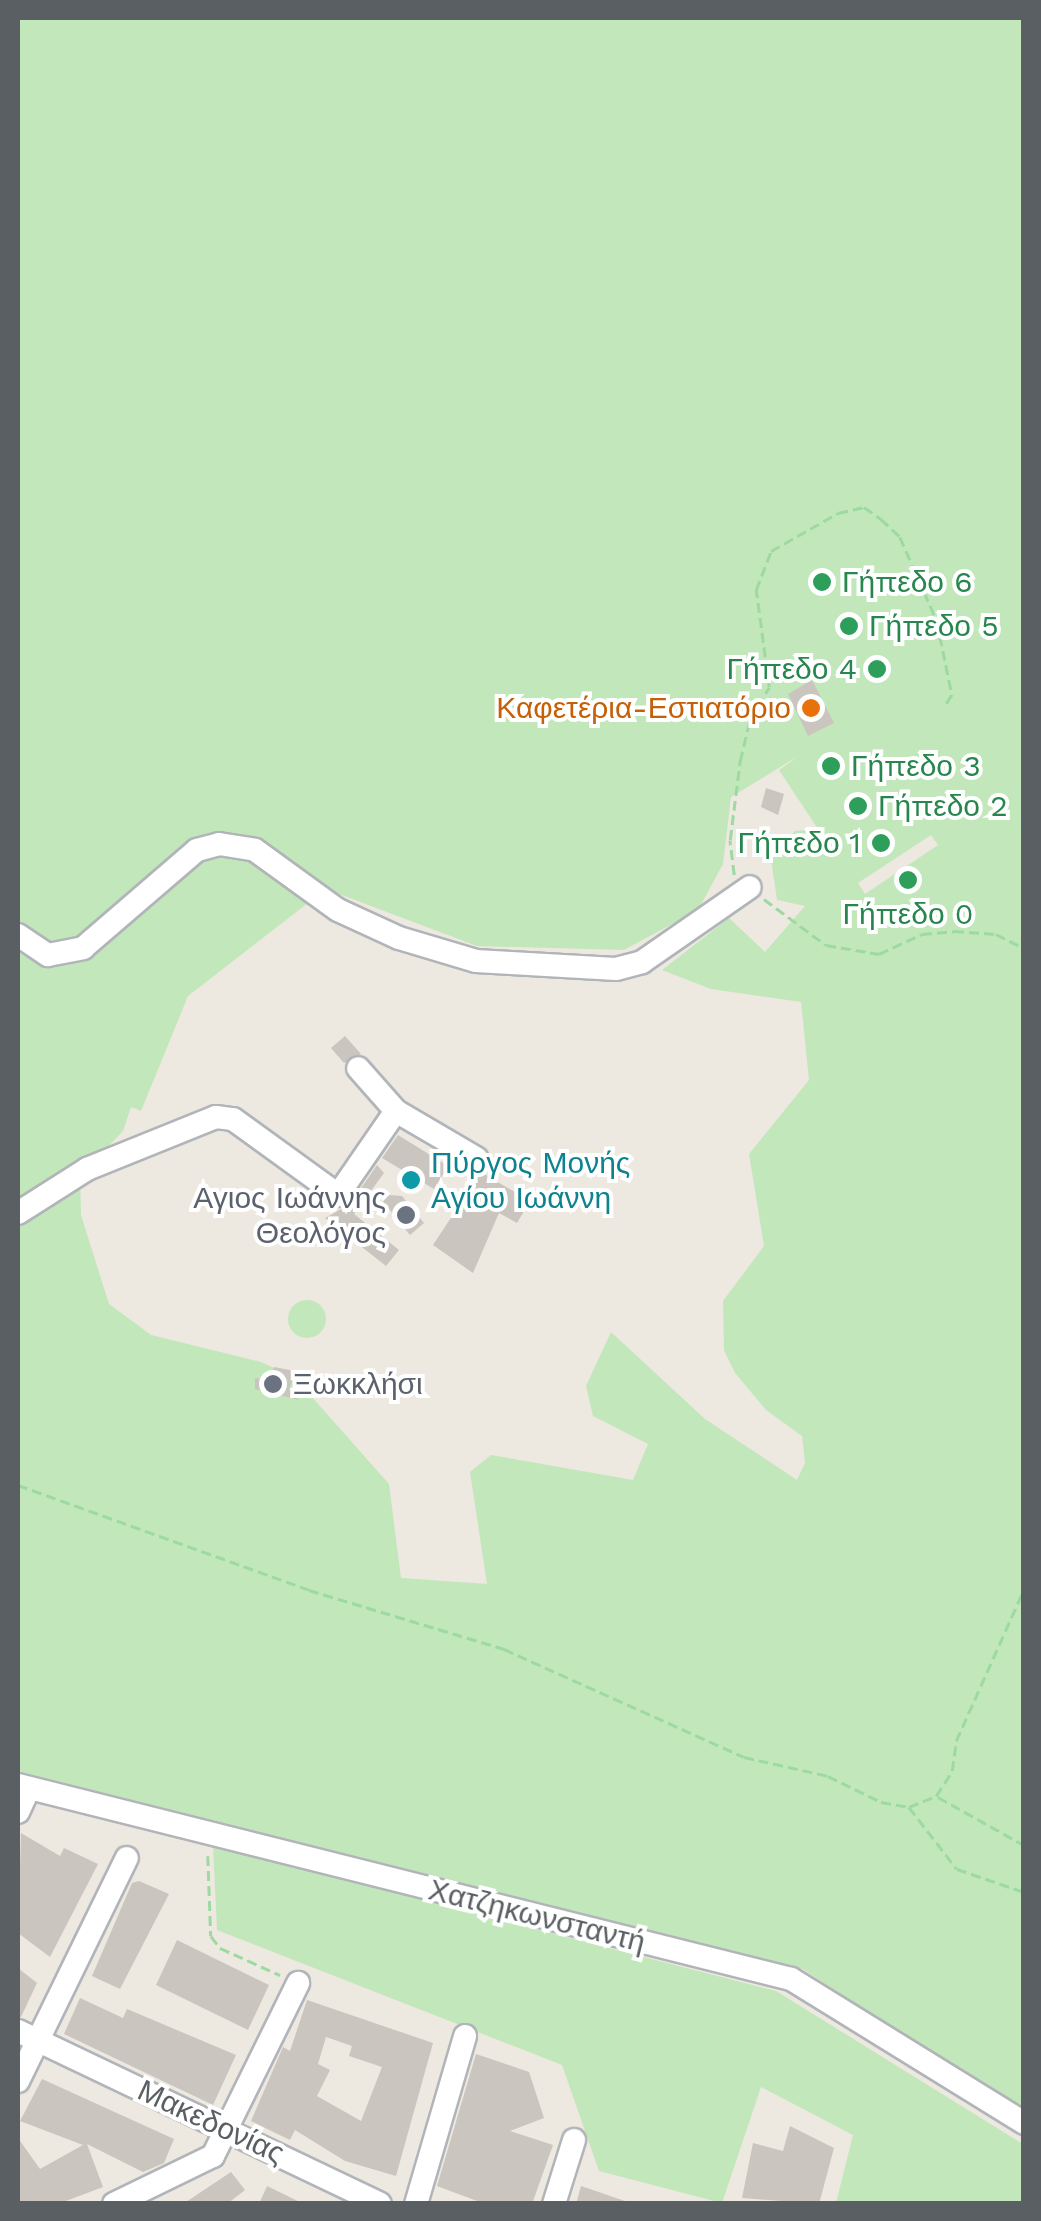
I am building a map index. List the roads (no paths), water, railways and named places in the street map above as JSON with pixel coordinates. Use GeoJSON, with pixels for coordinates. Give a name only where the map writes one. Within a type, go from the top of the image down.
{"type":"FeatureCollection","features":[{"type":"Feature","properties":{"kind":"street"},"geometry":{"type":"LineString","coordinates":[[18,936],[48,954],[84,948],[197,850],[219,844],[256,850],[338,910],[399,938],[476,962],[616,969],[642,962],[750,887]]}},
{"type":"Feature","properties":{"kind":"street"},"geometry":{"type":"LineString","coordinates":[[358,1068],[396,1111],[476,1158]]}},
{"type":"Feature","properties":{"kind":"street"},"geometry":{"type":"LineString","coordinates":[[18,1213],[88,1169],[216,1117],[233,1119],[338,1195],[396,1111]]}},
{"type":"Feature","properties":{"kind":"street"},"geometry":{"type":"LineString","coordinates":[[18,1812],[23,1787]]}},
{"type":"Feature","properties":{"kind":"street","name":"Χατζηκωνσταντή"},"geometry":{"type":"LineString","coordinates":[[23,1787],[791,1979],[1024,2123]]}},
{"type":"Feature","properties":{"kind":"street"},"geometry":{"type":"LineString","coordinates":[[18,2081],[41,2042],[128,1858]]}},
{"type":"Feature","properties":{"kind":"street"},"geometry":{"type":"LineString","coordinates":[[114,2204],[192,2171],[213,2156],[230,2130],[298,1983]]}},
{"type":"Feature","properties":{"kind":"street","name":"Μακεδονίας"},"geometry":{"type":"LineString","coordinates":[[18,2031],[380,2204]]}},
{"type":"Feature","properties":{"kind":"street"},"geometry":{"type":"LineString","coordinates":[[416,2204],[466,2036]]}},
{"type":"Feature","properties":{"kind":"street"},"geometry":{"type":"LineString","coordinates":[[554,2204],[574,2140]]}},
{"type":"Feature","properties":{"kind":"place","name":"Γήπεδο 6"},"geometry":{"type":"Point","coordinates":[822,582]}},
{"type":"Feature","properties":{"kind":"place","name":"Γήπεδο 5"},"geometry":{"type":"Point","coordinates":[849,626]}},
{"type":"Feature","properties":{"kind":"place","name":"Γήπεδο 4"},"geometry":{"type":"Point","coordinates":[877,669]}},
{"type":"Feature","properties":{"kind":"place","name":"Καφετέρια-Εστιατόριο"},"geometry":{"type":"Point","coordinates":[811,708]}},
{"type":"Feature","properties":{"kind":"place","name":"Γήπεδο 3"},"geometry":{"type":"Point","coordinates":[831,766]}},
{"type":"Feature","properties":{"kind":"place","name":"Γήπεδο 2"},"geometry":{"type":"Point","coordinates":[858,806]}},
{"type":"Feature","properties":{"kind":"place","name":"Γήπεδο 1"},"geometry":{"type":"Point","coordinates":[881,843]}},
{"type":"Feature","properties":{"kind":"place","name":"Γήπεδο 0"},"geometry":{"type":"Point","coordinates":[908,880]}},
{"type":"Feature","properties":{"kind":"place","name":"Πύργος Μονής Αγίου Ιωάννη"},"geometry":{"type":"Point","coordinates":[411,1180]}},
{"type":"Feature","properties":{"kind":"place","name":"Αγιος Ιωάννης Θεολόγος"},"geometry":{"type":"Point","coordinates":[406,1215]}},
{"type":"Feature","properties":{"kind":"place","name":"Ξωκκλήσι"},"geometry":{"type":"Point","coordinates":[273,1384]}}]}
